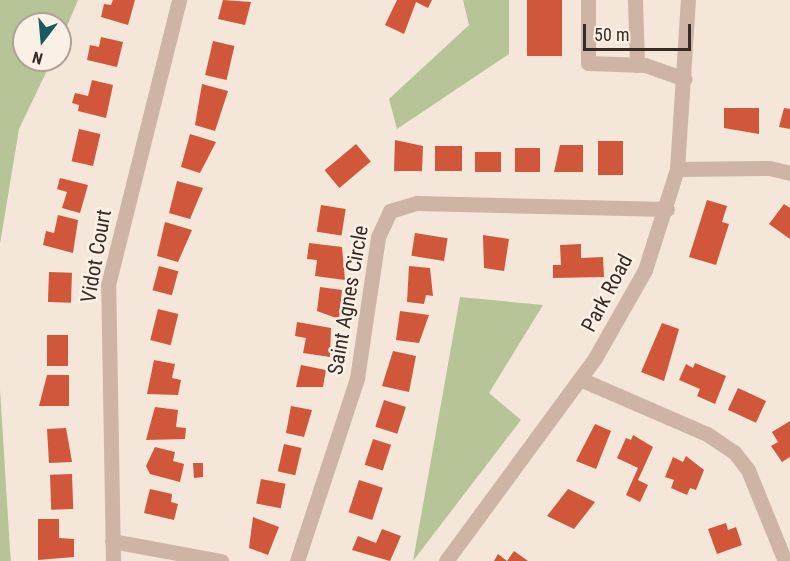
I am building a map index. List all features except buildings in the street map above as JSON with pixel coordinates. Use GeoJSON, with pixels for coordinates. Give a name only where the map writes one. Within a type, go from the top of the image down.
{"type":"FeatureCollection","features":[{"type":"Feature","properties":{"kind":"street","name":"Vidot Court"},"geometry":{"type":"LineString","coordinates":[[113,561],[108,285],[179,0]]}},
{"type":"Feature","properties":{"kind":"street"},"geometry":{"type":"LineString","coordinates":[[588,0],[588,63],[637,65],[685,79]]}},
{"type":"Feature","properties":{"kind":"street"},"geometry":{"type":"LineString","coordinates":[[635,0],[637,65]]}},
{"type":"Feature","properties":{"kind":"street","name":"Park Road"},"geometry":{"type":"LineString","coordinates":[[446,561],[580,379],[628,306],[667,209],[677,169],[685,79],[688,0]]}},
{"type":"Feature","properties":{"kind":"street"},"geometry":{"type":"LineString","coordinates":[[677,169],[770,168],[790,173]]}},
{"type":"Feature","properties":{"kind":"street","name":"Saint Agnes Circle"},"geometry":{"type":"LineString","coordinates":[[297,561],[357,378],[378,237],[390,211],[417,202],[667,209]]}},
{"type":"Feature","properties":{"kind":"street"},"geometry":{"type":"LineString","coordinates":[[580,379],[707,434],[734,453],[748,470],[785,561]]}},
{"type":"Feature","properties":{"kind":"street"},"geometry":{"type":"LineString","coordinates":[[112,541],[221,561]]}},
{"type":"Feature","properties":{"kind":"green space"},"geometry":{"type":"Polygon","coordinates":[[[0,0],[78,0],[72,14],[72,12],[12,12],[12,72],[46,72],[19,129],[0,244],[0,0]]]}},
{"type":"Feature","properties":{"kind":"green space"},"geometry":{"type":"Polygon","coordinates":[[[463,0],[509,0],[509,54],[397,129],[389,99],[469,25],[463,0]]]}},
{"type":"Feature","properties":{"kind":"green space"},"geometry":{"type":"Polygon","coordinates":[[[460,297],[543,305],[489,393],[521,420],[413,561],[460,297]]]}},
{"type":"Feature","properties":{"kind":"green space"},"geometry":{"type":"Polygon","coordinates":[[[0,389],[10,550],[11,561],[0,561],[0,389]]]}}]}
